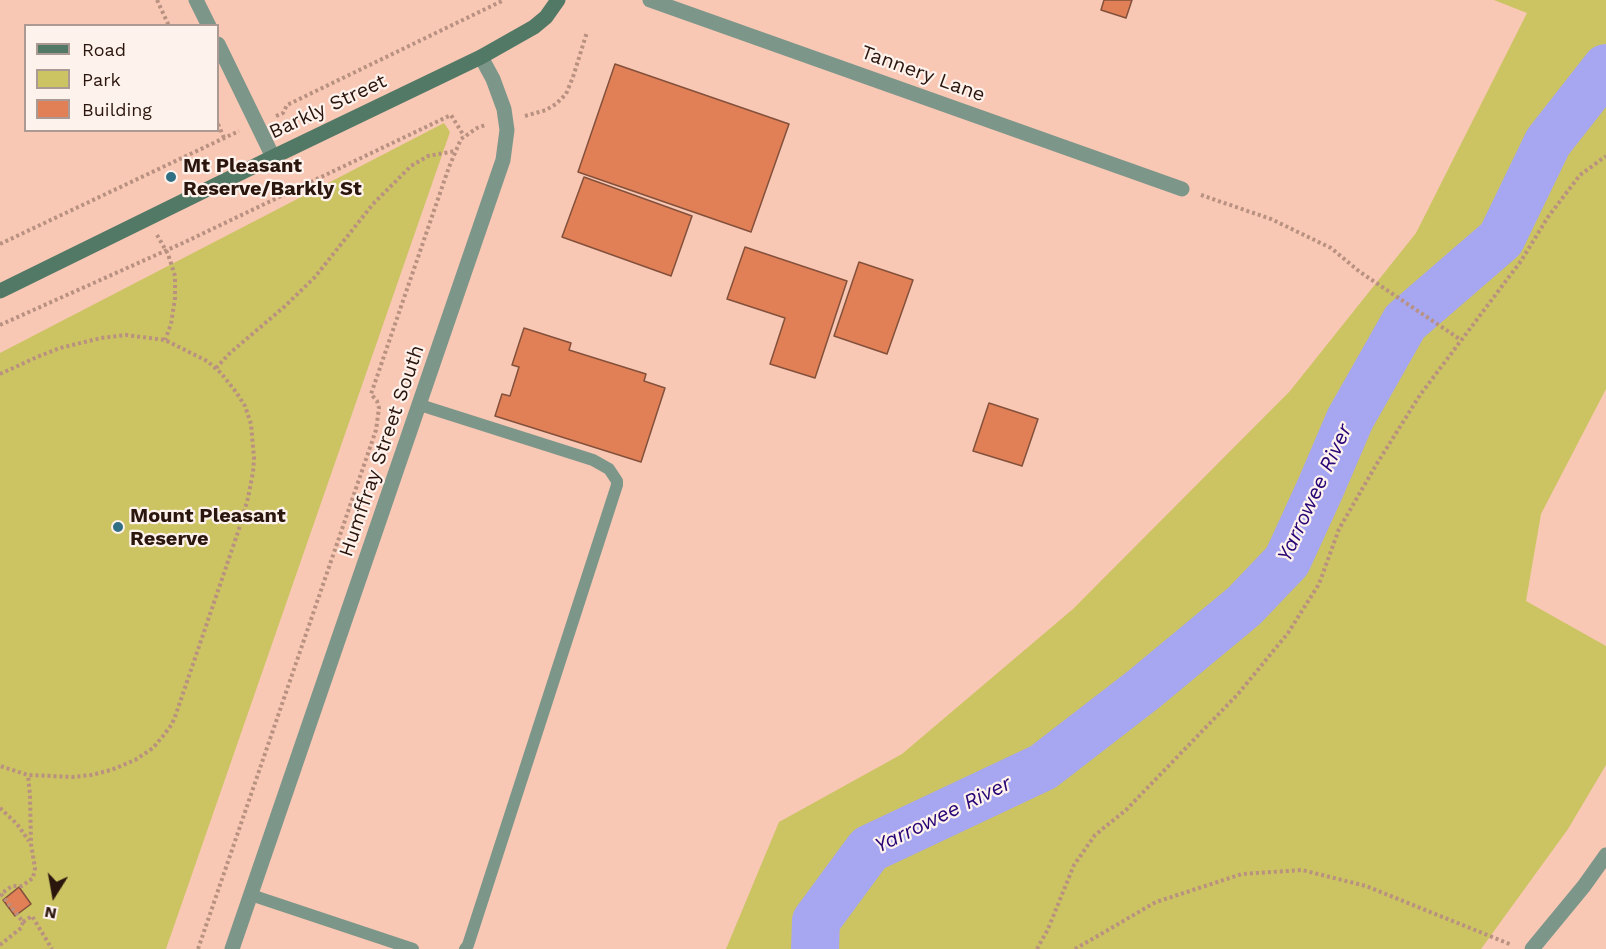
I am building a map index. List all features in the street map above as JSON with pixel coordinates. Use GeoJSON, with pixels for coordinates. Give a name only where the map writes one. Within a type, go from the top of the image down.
{"type":"FeatureCollection","features":[{"type":"Feature","properties":{"kind":"main road"},"geometry":{"type":"LineString","coordinates":[[481,57],[534,27],[546,17],[558,0]]}},
{"type":"Feature","properties":{"kind":"main road","name":"Barkly Street"},"geometry":{"type":"LineString","coordinates":[[0,291],[273,156],[481,57]]}},
{"type":"Feature","properties":{"kind":"street"},"geometry":{"type":"LineString","coordinates":[[196,0],[207,24]]}},
{"type":"Feature","properties":{"kind":"street","name":"Tannery Lane"},"geometry":{"type":"LineString","coordinates":[[650,0],[1182,189]]}},
{"type":"Feature","properties":{"kind":"street"},"geometry":{"type":"LineString","coordinates":[[219,46],[273,156]]}},
{"type":"Feature","properties":{"kind":"street","name":"Humffray Street South"},"geometry":{"type":"LineString","coordinates":[[232,949],[499,175],[505,149],[506,120],[500,96],[481,57]]}},
{"type":"Feature","properties":{"kind":"street"},"geometry":{"type":"LineString","coordinates":[[1532,949],[1584,886],[1606,855]]}},
{"type":"Feature","properties":{"kind":"lane"},"geometry":{"type":"LineString","coordinates":[[420,405],[593,460],[609,469],[617,481],[465,949]]}},
{"type":"Feature","properties":{"kind":"lane"},"geometry":{"type":"LineString","coordinates":[[251,895],[414,949]]}},
{"type":"Feature","properties":{"kind":"path"},"geometry":{"type":"LineString","coordinates":[[157,0],[168,24]]}},
{"type":"Feature","properties":{"kind":"path"},"geometry":{"type":"LineString","coordinates":[[0,244],[224,138],[283,113],[287,105],[504,0]]}},
{"type":"Feature","properties":{"kind":"path"},"geometry":{"type":"LineString","coordinates":[[198,949],[376,430],[379,417],[378,401],[371,394],[455,152],[464,136],[484,125],[535,114],[556,104],[569,88],[587,32]]}},
{"type":"Feature","properties":{"kind":"path"},"geometry":{"type":"LineString","coordinates":[[0,325],[166,250],[451,115],[464,136]]}},
{"type":"Feature","properties":{"kind":"path"},"geometry":{"type":"LineString","coordinates":[[219,126],[224,138]]}},
{"type":"Feature","properties":{"kind":"path"},"geometry":{"type":"LineString","coordinates":[[216,368],[230,352],[284,307],[315,277],[373,204],[411,166],[428,156],[455,152]]}},
{"type":"Feature","properties":{"kind":"path"},"geometry":{"type":"LineString","coordinates":[[1037,949],[1048,929],[1074,865],[1095,835],[1126,810],[1238,694],[1288,633],[1319,584],[1339,529],[1420,395],[1521,261],[1548,217],[1580,175],[1606,156]]}},
{"type":"Feature","properties":{"kind":"path"},"geometry":{"type":"LineString","coordinates":[[1182,189],[1270,219],[1321,243],[1461,340]]}},
{"type":"Feature","properties":{"kind":"path"},"geometry":{"type":"LineString","coordinates":[[162,245],[175,276],[175,298],[171,324],[165,340]]}},
{"type":"Feature","properties":{"kind":"path"},"geometry":{"type":"LineString","coordinates":[[0,374],[60,348],[101,338],[126,334],[165,340],[207,361],[216,368],[236,393],[245,406],[250,424],[254,458],[248,498],[239,528],[172,724],[153,748],[135,760],[111,770],[73,777],[28,775],[0,766]]}},
{"type":"Feature","properties":{"kind":"path"},"geometry":{"type":"LineString","coordinates":[[23,922],[1,894],[12,886],[22,886],[33,878],[35,868],[30,844],[28,775]]}},
{"type":"Feature","properties":{"kind":"path"},"geometry":{"type":"LineString","coordinates":[[0,808],[17,824],[30,844]]}},
{"type":"Feature","properties":{"kind":"path"},"geometry":{"type":"LineString","coordinates":[[1075,949],[1155,902],[1242,874],[1302,870],[1366,885],[1521,949]]}},
{"type":"Feature","properties":{"kind":"path"},"geometry":{"type":"LineString","coordinates":[[0,945],[32,916],[52,949]]}},
{"type":"Feature","properties":{"kind":"green space"},"geometry":{"type":"Polygon","coordinates":[[[1494,0],[1606,0],[1606,389],[1541,514],[1526,601],[1606,646],[1606,765],[1568,829],[1481,949],[726,949],[779,822],[902,754],[1073,609],[1290,391],[1416,233],[1527,13],[1494,0]]]}},
{"type":"Feature","properties":{"kind":"green space","name":"Mount Pleasant Reserve"},"geometry":{"type":"Polygon","coordinates":[[[444,123],[450,132],[166,949],[0,949],[0,353],[444,123]]]}},
{"type":"Feature","properties":{"kind":"building"},"geometry":{"type":"Polygon","coordinates":[[[1104,0],[1132,0],[1126,18],[1101,10],[1104,0]]]}},
{"type":"Feature","properties":{"kind":"building"},"geometry":{"type":"Polygon","coordinates":[[[615,64],[789,124],[751,232],[578,172],[615,64]]]}},
{"type":"Feature","properties":{"kind":"building"},"geometry":{"type":"Polygon","coordinates":[[[584,177],[692,216],[671,276],[562,237],[584,177]]]}},
{"type":"Feature","properties":{"kind":"building"},"geometry":{"type":"Polygon","coordinates":[[[745,247],[847,281],[815,378],[770,364],[785,318],[727,299],[745,247]]]}},
{"type":"Feature","properties":{"kind":"building"},"geometry":{"type":"Polygon","coordinates":[[[859,262],[913,280],[887,354],[834,336],[859,262]]]}},
{"type":"Feature","properties":{"kind":"building"},"geometry":{"type":"Polygon","coordinates":[[[524,328],[571,343],[569,350],[646,374],[644,381],[665,388],[641,462],[495,416],[502,394],[510,396],[519,367],[512,365],[524,328]]]}},
{"type":"Feature","properties":{"kind":"building"},"geometry":{"type":"Polygon","coordinates":[[[989,403],[1038,419],[1022,466],[973,451],[989,403]]]}},
{"type":"Feature","properties":{"kind":"building"},"geometry":{"type":"Polygon","coordinates":[[[19,887],[31,904],[15,916],[3,900],[19,887]]]}},
{"type":"Feature","properties":{"kind":"waterway","name":"Yarrowee River"},"geometry":{"type":"LineString","coordinates":[[815,949],[816,921],[869,849],[1043,767],[1144,689],[1244,606],[1287,561],[1350,419],[1405,322],[1501,239],[1548,142],[1606,68]]}},
{"type":"Feature","properties":{"kind":"place","name":"Mt Pleasant Reserve/Barkly St"},"geometry":{"type":"Point","coordinates":[171,177]}},
{"type":"Feature","properties":{"kind":"place","name":"Mount Pleasant Reserve"},"geometry":{"type":"Point","coordinates":[118,527]}}]}
